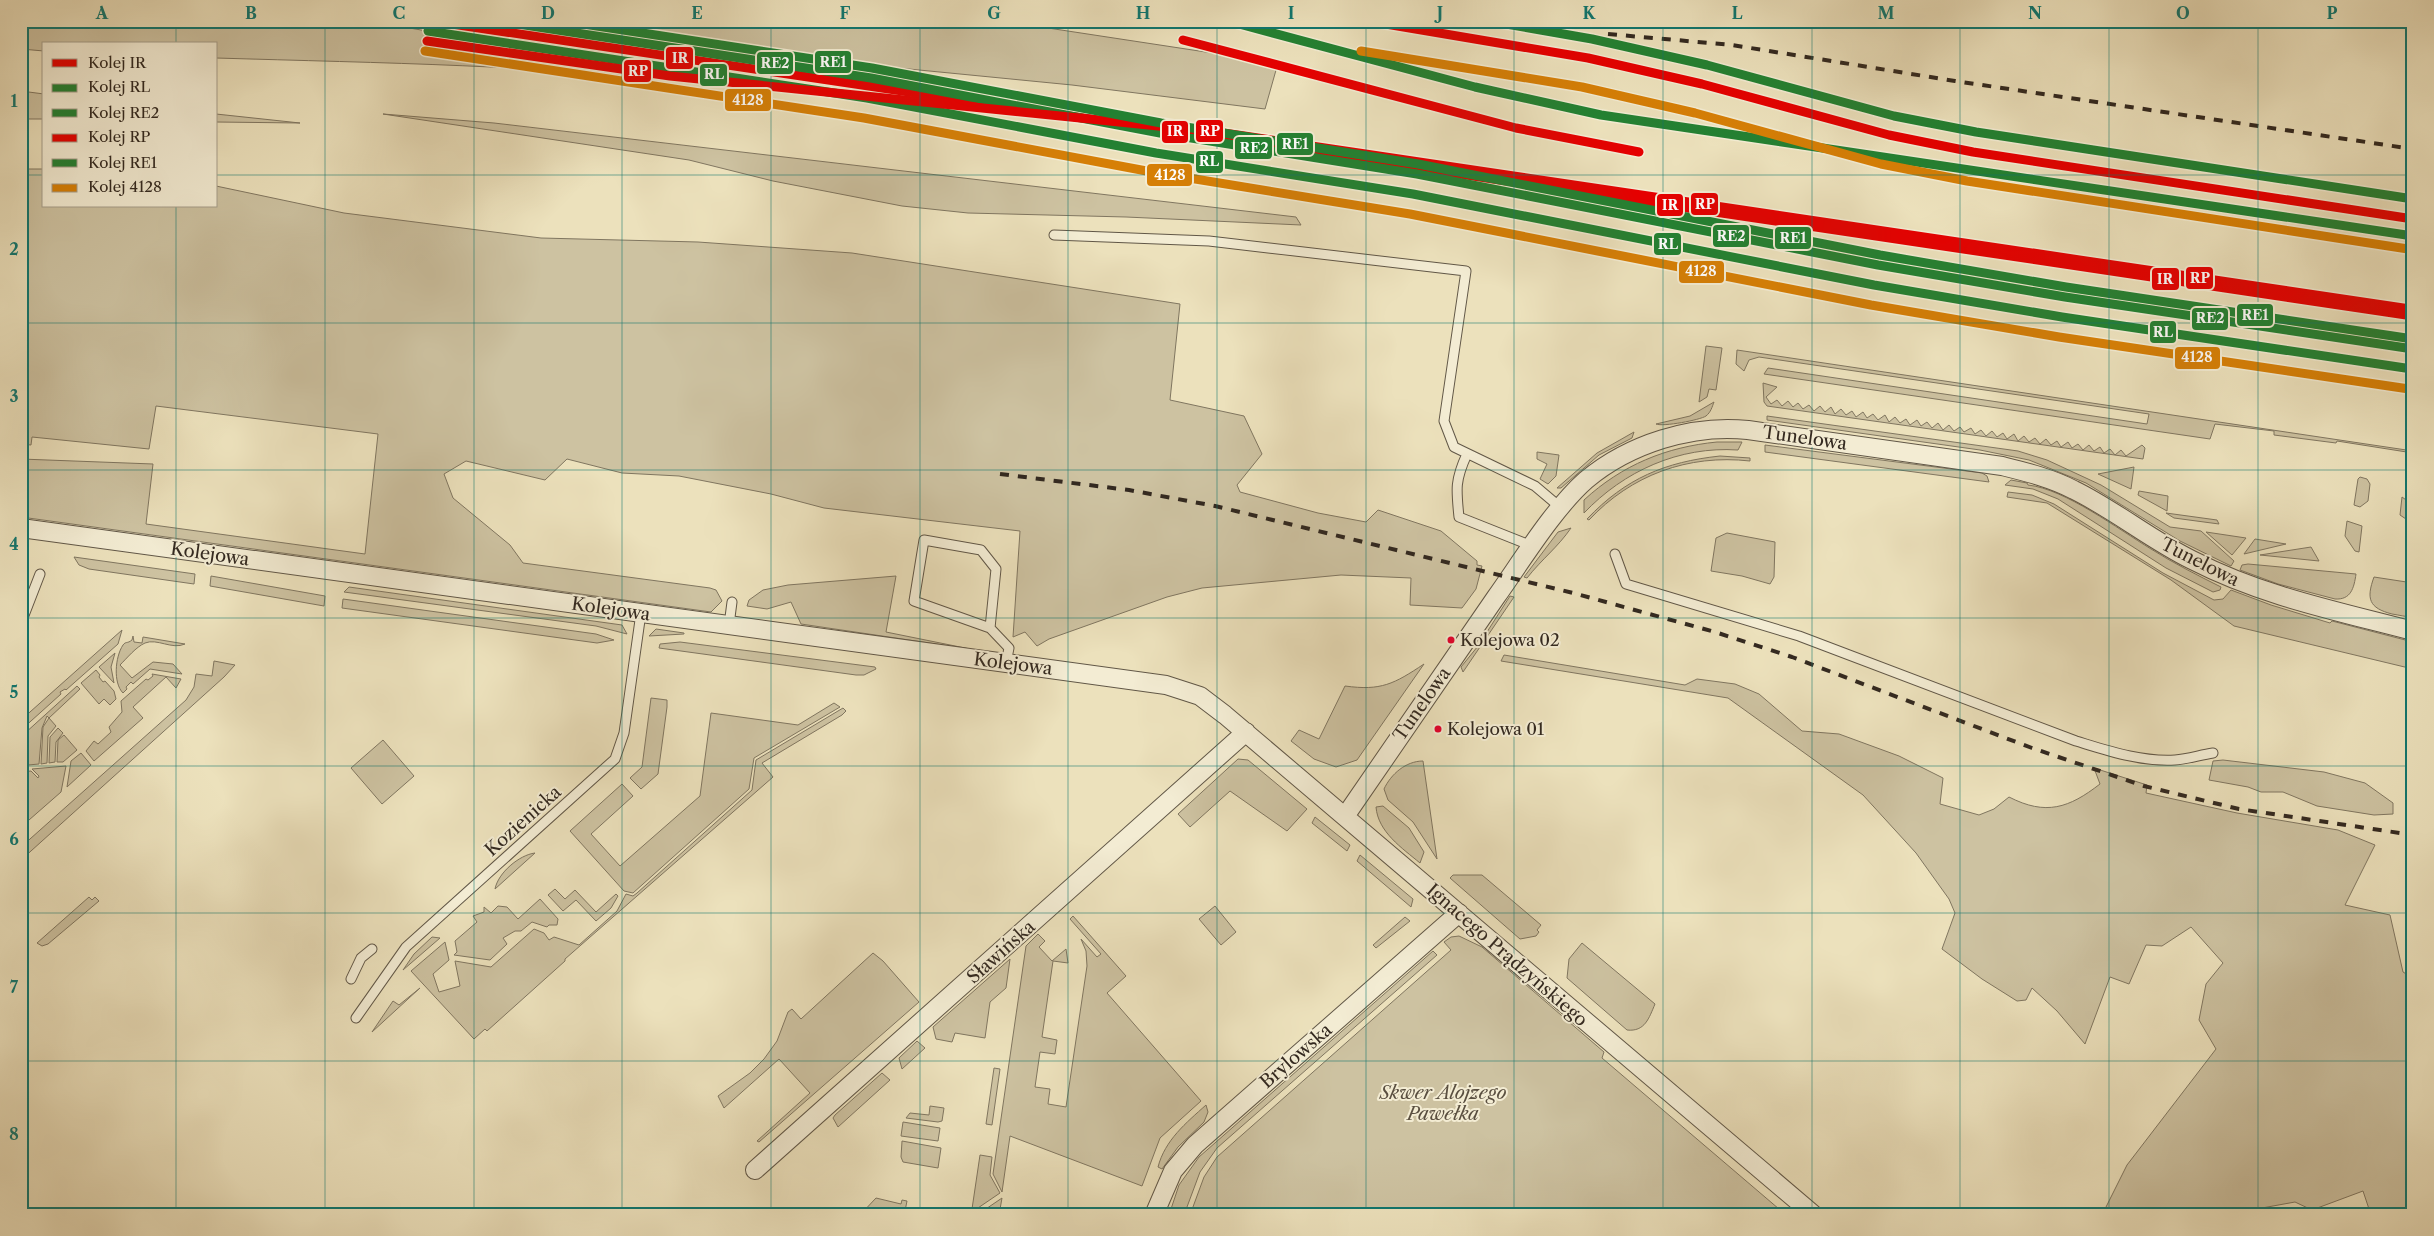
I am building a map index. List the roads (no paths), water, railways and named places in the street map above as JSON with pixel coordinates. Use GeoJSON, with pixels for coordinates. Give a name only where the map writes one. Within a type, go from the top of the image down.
{"type":"FeatureCollection","features":[{"type":"Feature","properties":{"kind":"street","name":"Tunelowa"},"geometry":{"type":"LineString","coordinates":[[1346,815],[1532,546],[1561,508],[1587,480],[1628,454],[1672,437],[1718,429],[1748,430],[2002,466],[2032,473],[2072,489],[2175,552],[2244,584],[2286,598],[2413,630]]}},
{"type":"Feature","properties":{"kind":"street","name":"Kolejowa"},"geometry":{"type":"LineString","coordinates":[[21,528],[1166,685],[1200,696]]}},
{"type":"Feature","properties":{"kind":"street","name":"Ignacego Prądzyńskiego"},"geometry":{"type":"LineString","coordinates":[[1200,696],[1346,815],[1814,1215]]}},
{"type":"Feature","properties":{"kind":"street","name":"Sławińska"},"geometry":{"type":"LineString","coordinates":[[755,1170],[1246,732]]}},
{"type":"Feature","properties":{"kind":"street","name":"Brylowska"},"geometry":{"type":"LineString","coordinates":[[1154,1215],[1165,1186],[1174,1171],[1196,1145],[1459,913]]}},
{"type":"Feature","properties":{"kind":"lane"},"geometry":{"type":"LineString","coordinates":[[1054,235],[1209,241],[1466,271],[1444,421],[1454,447],[1535,486],[1561,508]]}},
{"type":"Feature","properties":{"kind":"lane"},"geometry":{"type":"LineString","coordinates":[[1467,454],[1458,474],[1456,490],[1459,517],[1532,546]]}},
{"type":"Feature","properties":{"kind":"lane"},"geometry":{"type":"LineString","coordinates":[[990,628],[996,569],[981,550],[924,540],[914,600],[990,628],[1009,648],[1006,663]]}},
{"type":"Feature","properties":{"kind":"lane"},"geometry":{"type":"LineString","coordinates":[[1616,554],[1626,584],[1798,636],[2076,741],[2119,754],[2147,759],[2176,760],[2213,753]]}},
{"type":"Feature","properties":{"kind":"lane"},"geometry":{"type":"LineString","coordinates":[[21,623],[40,574]]}},
{"type":"Feature","properties":{"kind":"lane"},"geometry":{"type":"LineString","coordinates":[[729,625],[732,602]]}},
{"type":"Feature","properties":{"kind":"lane","name":"Kozienicka"},"geometry":{"type":"LineString","coordinates":[[356,1018],[406,947],[615,758],[624,733],[641,613]]}},
{"type":"Feature","properties":{"kind":"lane"},"geometry":{"type":"LineString","coordinates":[[351,979],[362,958],[372,949]]}},
{"type":"Feature","properties":{"kind":"railway"},"geometry":{"type":"LineString","coordinates":[[1608,34],[1732,45],[1955,81],[2413,149]]}},
{"type":"Feature","properties":{"kind":"railway"},"geometry":{"type":"LineString","coordinates":[[1000,474],[1129,490],[1215,506],[1573,593],[1715,632],[1792,657],[2032,748],[2144,786],[2239,809],[2413,835]]}},
{"type":"Feature","properties":{"kind":"rail line","name":"IR"},"geometry":{"type":"LineString","coordinates":[[432,21],[2413,316]]}},
{"type":"Feature","properties":{"kind":"rail line","name":"RE2"},"geometry":{"type":"LineString","coordinates":[[498,21],[871,78],[1160,133],[1417,174],[1878,265],[2065,297],[2413,349]]}},
{"type":"Feature","properties":{"kind":"rail line","name":"RE1"},"geometry":{"type":"LineString","coordinates":[[564,21],[872,68],[1161,123],[1418,164],[1880,255],[2066,287],[2413,339]]}},
{"type":"Feature","properties":{"kind":"rail line","name":"RE2"},"geometry":{"type":"LineString","coordinates":[[1228,21],[1475,87],[1601,115],[2413,236]]}},
{"type":"Feature","properties":{"kind":"rail line","name":"IR"},"geometry":{"type":"LineString","coordinates":[[1368,21],[1588,58],[1702,84],[1889,135],[1973,152],[2413,219]]}},
{"type":"Feature","properties":{"kind":"rail line","name":"RE1"},"geometry":{"type":"LineString","coordinates":[[1489,21],[1592,39],[1707,65],[1894,116],[1976,132],[2413,199]]}},
{"type":"Feature","properties":{"kind":"rail line","name":"RL"},"geometry":{"type":"LineString","coordinates":[[428,31],[867,98],[1156,153],[1413,194],[1874,285],[2062,317],[2412,369]]}},
{"type":"Feature","properties":{"kind":"rail line","name":"RP"},"geometry":{"type":"LineString","coordinates":[[1183,40],[1516,128],[1639,152]]}},
{"type":"Feature","properties":{"kind":"rail line","name":"RP"},"geometry":{"type":"LineString","coordinates":[[427,41],[670,76],[1217,132],[2410,309]]}},
{"type":"Feature","properties":{"kind":"rail line","name":"4128"},"geometry":{"type":"LineString","coordinates":[[425,51],[864,118],[1152,172],[1410,214],[1871,305],[2059,337],[2409,389]]}},
{"type":"Feature","properties":{"kind":"rail line","name":"4128"},"geometry":{"type":"LineString","coordinates":[[1361,51],[1582,87],[1695,113],[1881,164],[1967,181],[2408,249]]}},
{"type":"Feature","properties":{"kind":"place","name":"Kolejowa 02"},"geometry":{"type":"Point","coordinates":[1451,640]}},
{"type":"Feature","properties":{"kind":"place","name":"Kolejowa 01"},"geometry":{"type":"Point","coordinates":[1438,729]}},
{"type":"Feature","properties":{"kind":"park label","name":"Skwer Alojzego Pawełka"},"geometry":{"type":"Point","coordinates":[1443,1103]}}]}
